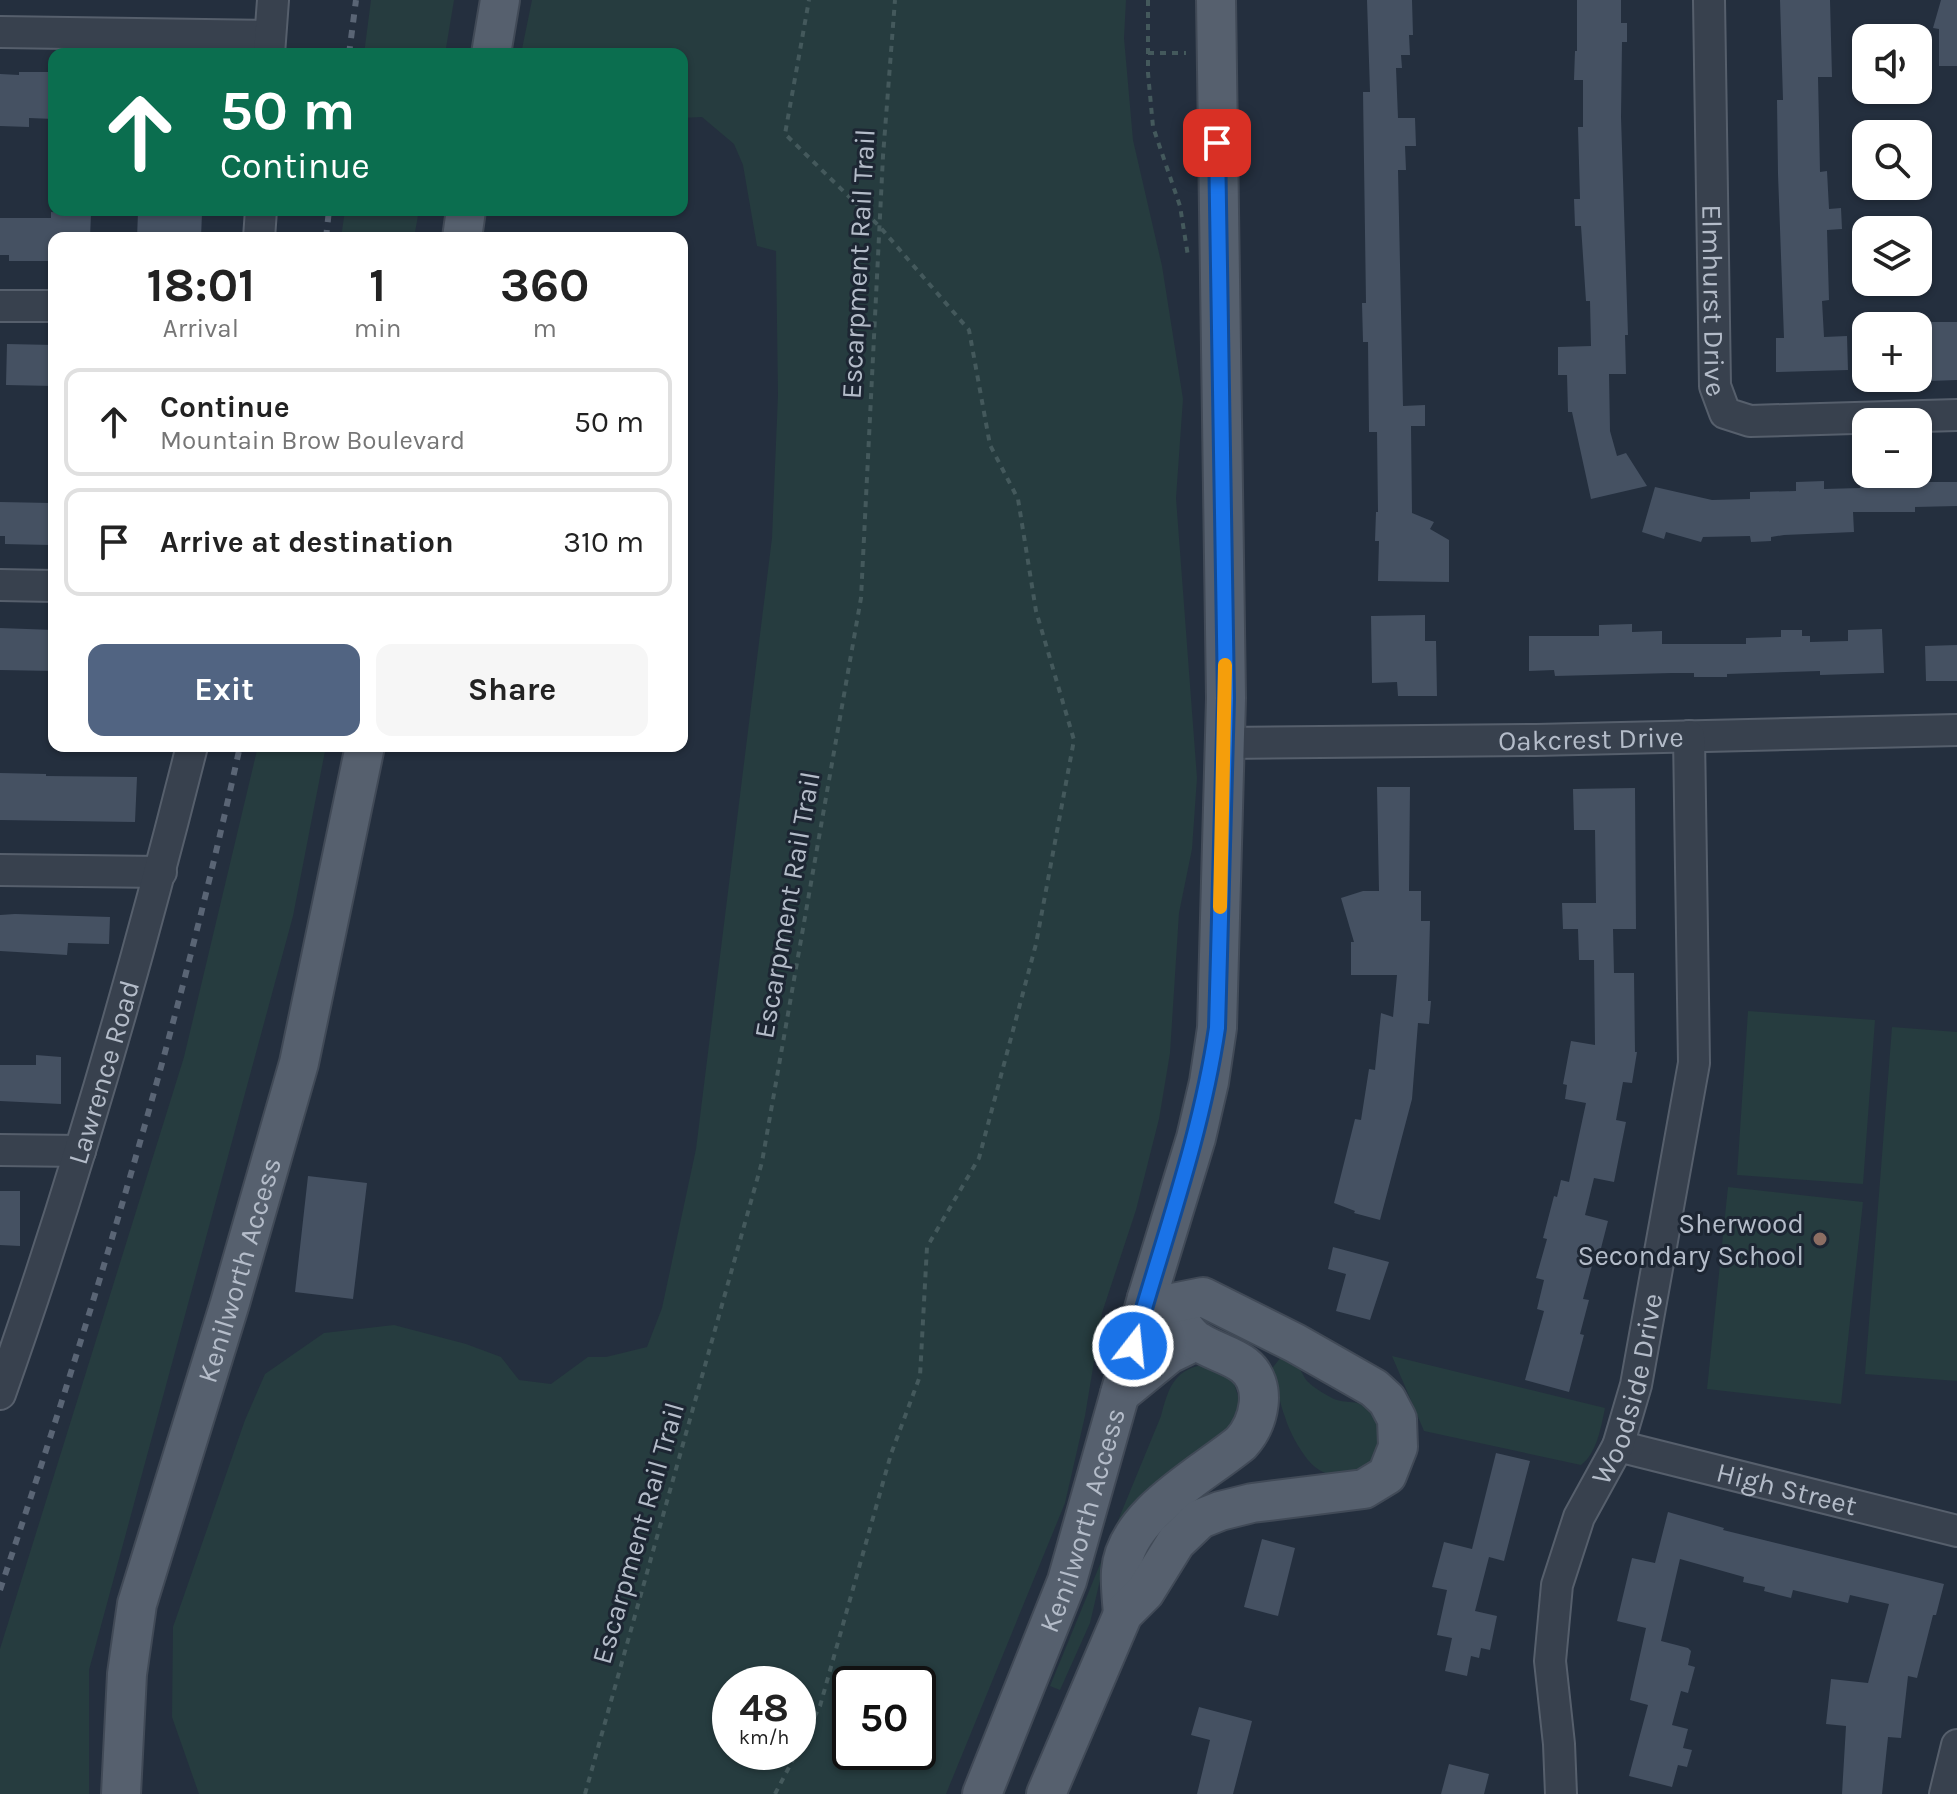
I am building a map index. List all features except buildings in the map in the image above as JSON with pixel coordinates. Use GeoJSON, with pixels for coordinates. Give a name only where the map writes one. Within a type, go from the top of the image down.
{"type":"FeatureCollection","features":[{"type":"Feature","properties":{"kind":"main road"},"geometry":{"type":"LineString","coordinates":[[492,48],[500,0]]}},
{"type":"Feature","properties":{"kind":"main road","name":"Kenilworth Access"},"geometry":{"type":"LineString","coordinates":[[982,1794],[1067,1581],[1120,1394],[1157,1301],[1180,1193],[1209,1082],[1217,1028],[1225,743],[1216,0]]}},
{"type":"Feature","properties":{"kind":"main road","name":"Kenilworth Access"},"geometry":{"type":"LineString","coordinates":[[121,1794],[127,1674],[137,1604],[230,1303],[299,1063],[364,752]]}},
{"type":"Feature","properties":{"kind":"main road"},"geometry":{"type":"LineString","coordinates":[[1046,1794],[1123,1614],[1145,1592],[1176,1542],[1200,1519],[1220,1511],[1252,1503],[1364,1489],[1387,1475],[1398,1447],[1397,1419],[1387,1400],[1374,1388],[1295,1343],[1203,1297],[1157,1301]]}},
{"type":"Feature","properties":{"kind":"main road"},"geometry":{"type":"LineString","coordinates":[[1123,1614],[1121,1569],[1141,1526],[1161,1503],[1241,1443],[1252,1430],[1257,1416],[1259,1393],[1244,1365],[1196,1341],[1157,1301]]}},
{"type":"Feature","properties":{"kind":"main road"},"geometry":{"type":"LineString","coordinates":[[1120,1394],[1169,1354],[1196,1341]]}},
{"type":"Feature","properties":{"kind":"street"},"geometry":{"type":"LineString","coordinates":[[0,32],[270,45],[273,0]]}},
{"type":"Feature","properties":{"kind":"street","name":"Elmhurst Drive"},"geometry":{"type":"LineString","coordinates":[[1709,0],[1715,386],[1725,413],[1750,421],[1957,415]]}},
{"type":"Feature","properties":{"kind":"street"},"geometry":{"type":"LineString","coordinates":[[0,306],[48,306]]}},
{"type":"Feature","properties":{"kind":"street"},"geometry":{"type":"LineString","coordinates":[[0,585],[48,586]]}},
{"type":"Feature","properties":{"kind":"street","name":"Oakcrest Drive"},"geometry":{"type":"LineString","coordinates":[[1225,743],[1957,730]]}},
{"type":"Feature","properties":{"kind":"street","name":"Woodside Drive"},"geometry":{"type":"LineString","coordinates":[[1561,1794],[1550,1661],[1557,1585],[1579,1517],[1618,1446],[1636,1385],[1694,1063],[1689,736]]}},
{"type":"Feature","properties":{"kind":"street","name":"Lawrence Road"},"geometry":{"type":"LineString","coordinates":[[0,1394],[42,1276],[80,1151],[161,872],[191,752]]}},
{"type":"Feature","properties":{"kind":"street"},"geometry":{"type":"LineString","coordinates":[[0,870],[161,872]]}},
{"type":"Feature","properties":{"kind":"street"},"geometry":{"type":"LineString","coordinates":[[0,1150],[80,1151]]}},
{"type":"Feature","properties":{"kind":"street","name":"High Street"},"geometry":{"type":"LineString","coordinates":[[1618,1446],[1957,1531]]}},
{"type":"Feature","properties":{"kind":"street"},"geometry":{"type":"LineString","coordinates":[[1945,1794],[1957,1745]]}},
{"type":"Feature","properties":{"kind":"path"},"geometry":{"type":"LineString","coordinates":[[809,0],[785,134],[880,227],[969,330],[990,445],[1018,499],[1036,611],[1074,740],[1036,944],[979,1158],[927,1247],[920,1376],[891,1454],[816,1714]]}},
{"type":"Feature","properties":{"kind":"path","name":"Escarpment Rail Trail"},"geometry":{"type":"LineString","coordinates":[[585,1794],[762,1162],[861,598],[895,0]]}},
{"type":"Feature","properties":{"kind":"path"},"geometry":{"type":"LineString","coordinates":[[1148,0],[1153,127],[1180,206],[1188,262]]}},
{"type":"Feature","properties":{"kind":"path"},"geometry":{"type":"LineString","coordinates":[[1148,53],[1186,53]]}},
{"type":"Feature","properties":{"kind":"path"},"geometry":{"type":"LineString","coordinates":[[775,1794],[787,1770]]}},
{"type":"Feature","properties":{"kind":"green space"},"geometry":{"type":"Polygon","coordinates":[[[371,0],[454,0],[446,48],[365,48],[371,0]]]}},
{"type":"Feature","properties":{"kind":"green space"},"geometry":{"type":"Polygon","coordinates":[[[532,0],[1126,0],[1124,38],[1133,140],[1162,266],[1183,399],[1176,498],[1197,778],[1192,849],[1179,913],[1170,1053],[1159,1119],[1136,1210],[1102,1313],[1085,1416],[1065,1503],[946,1794],[199,1794],[172,1717],[173,1627],[245,1420],[265,1374],[324,1333],[394,1325],[466,1344],[501,1357],[519,1380],[551,1384],[588,1357],[606,1357],[647,1347],[662,1308],[696,1149],[772,538],[778,395],[776,251],[757,246],[743,165],[734,144],[702,117],[688,118],[688,48],[522,48],[532,0]]]}},
{"type":"Feature","properties":{"kind":"green space"},"geometry":{"type":"Polygon","coordinates":[[[344,216],[418,216],[415,232],[342,232],[344,216]]]}},
{"type":"Feature","properties":{"kind":"green space"},"geometry":{"type":"Polygon","coordinates":[[[257,752],[325,752],[293,916],[89,1670],[89,1794],[0,1794],[0,1649],[184,1057],[257,752]]]}},
{"type":"Feature","properties":{"kind":"green space"},"geometry":{"type":"Polygon","coordinates":[[[1748,1011],[1875,1020],[1863,1184],[1737,1175],[1748,1011]]]}},
{"type":"Feature","properties":{"kind":"green space"},"geometry":{"type":"Polygon","coordinates":[[[1892,1027],[1957,1032],[1957,1381],[1865,1374],[1892,1027]]]}},
{"type":"Feature","properties":{"kind":"green space"},"geometry":{"type":"Polygon","coordinates":[[[1728,1187],[1863,1202],[1841,1404],[1707,1389],[1728,1187]]]}},
{"type":"Feature","properties":{"kind":"green space"},"geometry":{"type":"Polygon","coordinates":[[[1392,1356],[1605,1408],[1595,1447],[1581,1465],[1424,1431],[1392,1356]]]}},
{"type":"Feature","properties":{"kind":"green space"},"geometry":{"type":"Polygon","coordinates":[[[1281,1357],[1300,1369],[1315,1388],[1337,1400],[1362,1404],[1371,1411],[1380,1427],[1381,1442],[1376,1456],[1366,1467],[1353,1474],[1338,1476],[1322,1472],[1308,1460],[1289,1428],[1270,1371],[1281,1357]]]}},
{"type":"Feature","properties":{"kind":"green space"},"geometry":{"type":"Polygon","coordinates":[[[1203,1365],[1214,1367],[1233,1380],[1240,1403],[1238,1414],[1232,1425],[1196,1455],[1104,1563],[1090,1623],[1060,1690],[1050,1686],[1169,1390],[1178,1376],[1203,1365]]]}},
{"type":"Feature","properties":{"kind":"railway"},"geometry":{"type":"LineString","coordinates":[[350,48],[356,0]]}},
{"type":"Feature","properties":{"kind":"railway"},"geometry":{"type":"LineString","coordinates":[[327,232],[328,216]]}},
{"type":"Feature","properties":{"kind":"railway"},"geometry":{"type":"LineString","coordinates":[[0,1590],[132,1171],[189,960],[239,752]]}},
{"type":"Feature","properties":{"kind":"slow traffic"},"geometry":{"type":"LineString","coordinates":[[1220,907],[1225,665]]}},
{"type":"Feature","properties":{"kind":"place","name":"Sherwood Secondary School"},"geometry":{"type":"Point","coordinates":[1820,1239]}},
{"type":"Feature","properties":{"kind":"route"},"geometry":{"type":"LineString","coordinates":[[1133,1346],[1196,1138],[1217,1028],[1226,698],[1217,143]]}}]}
